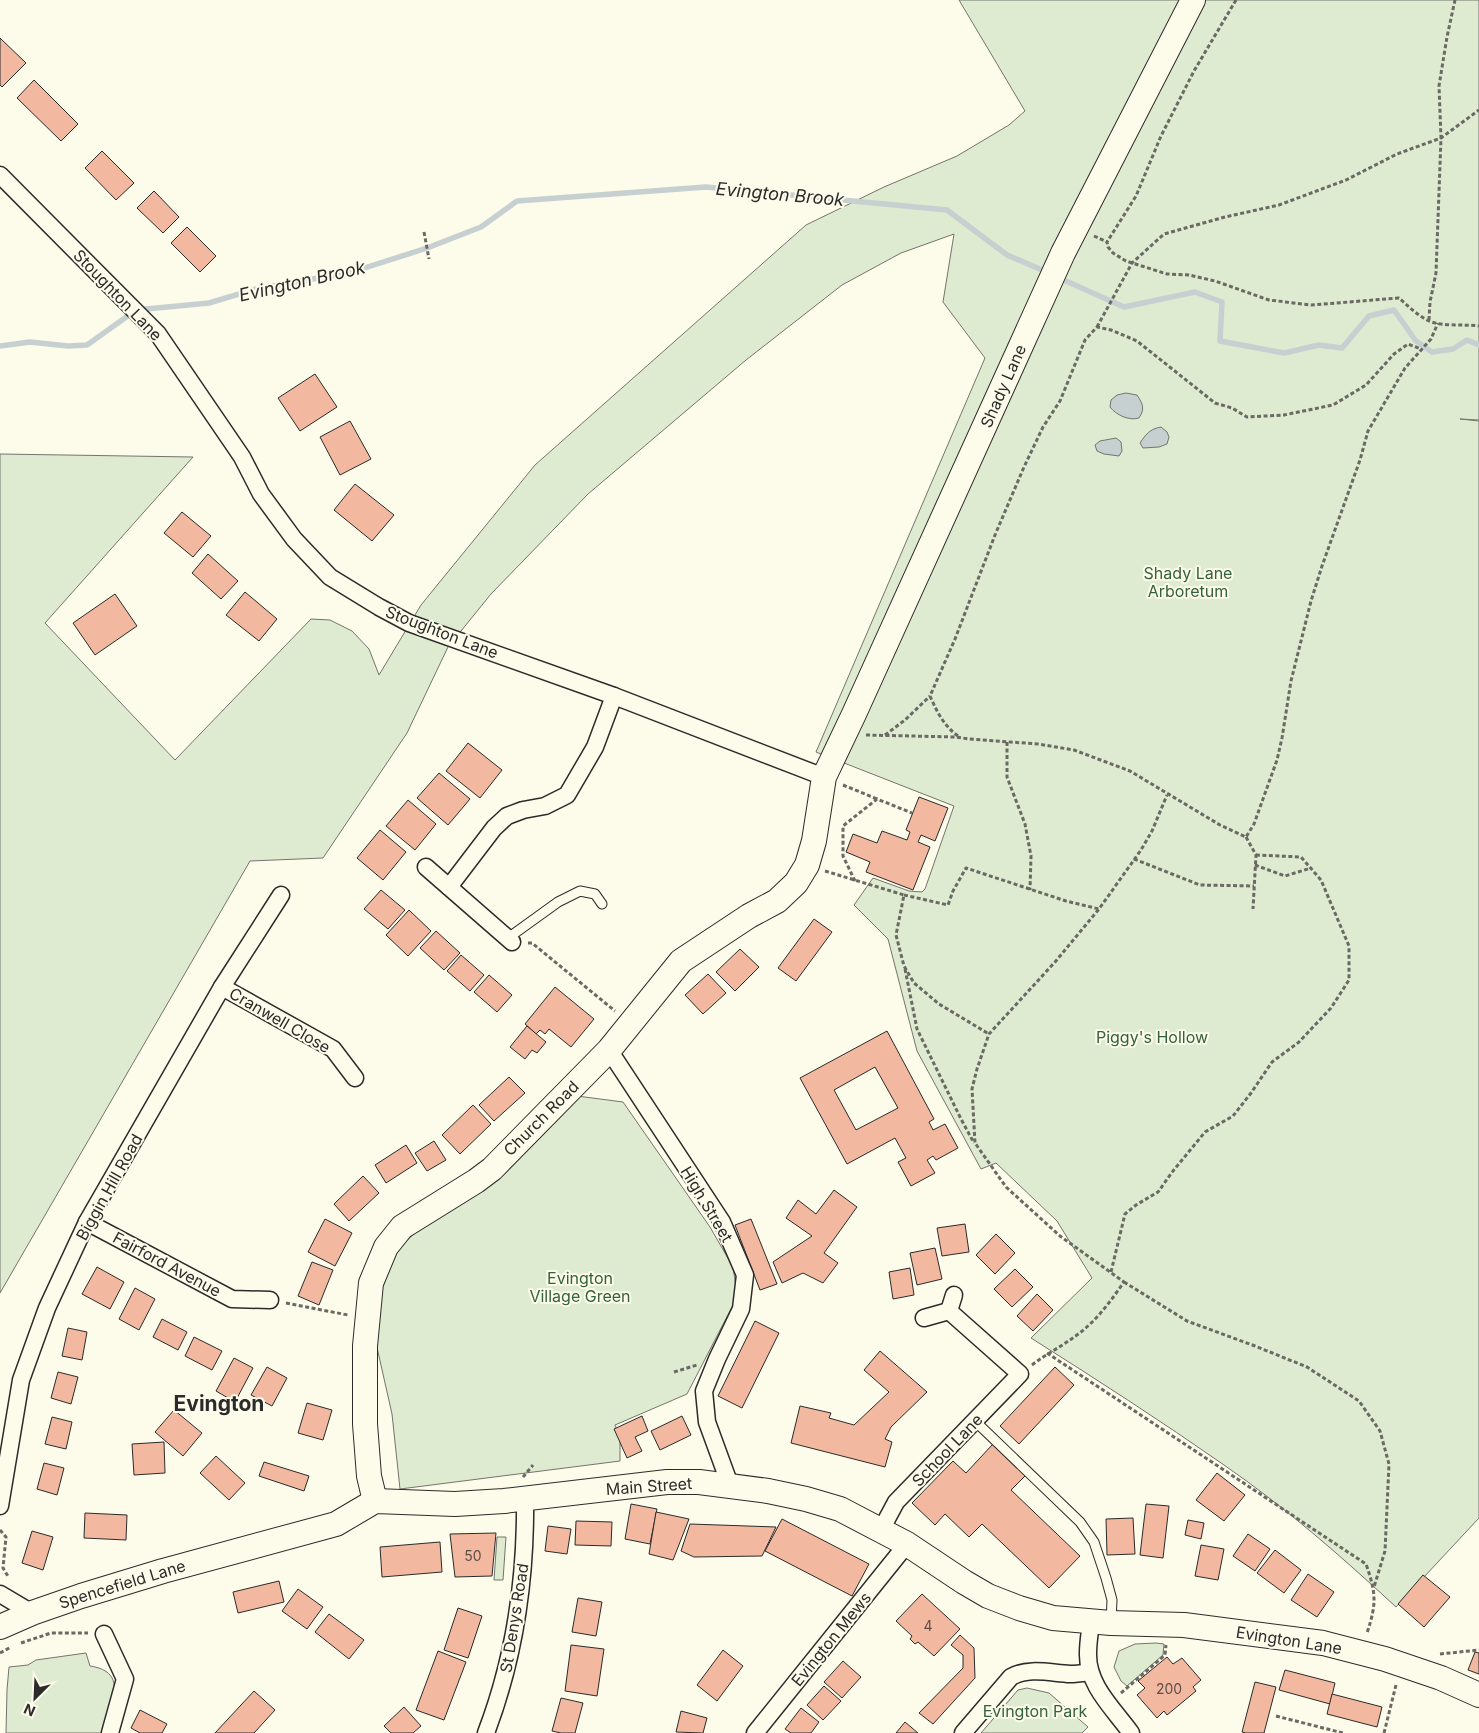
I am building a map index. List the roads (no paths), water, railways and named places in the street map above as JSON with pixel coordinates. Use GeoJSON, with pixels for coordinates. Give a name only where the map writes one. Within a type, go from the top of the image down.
{"type":"FeatureCollection","features":[{"type":"Feature","properties":{"kind":"street","name":"Shady Lane"},"geometry":{"type":"LineString","coordinates":[[824,777],[1064,253],[1193,0]]}},
{"type":"Feature","properties":{"kind":"street","name":"Stoughton Lane"},"geometry":{"type":"LineString","coordinates":[[0,175],[158,334],[242,458],[261,494],[294,539],[330,577],[409,623],[614,696],[824,777]]}},
{"type":"Feature","properties":{"kind":"street"},"geometry":{"type":"LineString","coordinates":[[449,887],[494,828],[507,816],[523,810],[545,806],[567,795],[594,747],[614,696]]}},
{"type":"Feature","properties":{"kind":"street","name":"Church Road"},"geometry":{"type":"LineString","coordinates":[[375,1501],[369,1476],[365,1424],[365,1346],[371,1283],[386,1247],[402,1227],[492,1169],[609,1050],[681,961],[749,916],[777,900],[796,883],[807,865],[814,841],[824,777]]}},
{"type":"Feature","properties":{"kind":"street"},"geometry":{"type":"LineString","coordinates":[[426,867],[510,940]]}},
{"type":"Feature","properties":{"kind":"street","name":"Biggin Hill Road"},"geometry":{"type":"LineString","coordinates":[[0,1506],[21,1380],[46,1308],[87,1222],[222,987],[281,895]]}},
{"type":"Feature","properties":{"kind":"street","name":"Cranwell Close"},"geometry":{"type":"LineString","coordinates":[[222,987],[332,1049],[355,1078]]}},
{"type":"Feature","properties":{"kind":"street","name":"High Street"},"geometry":{"type":"LineString","coordinates":[[609,1050],[722,1222],[745,1275],[741,1309],[704,1391],[707,1422],[730,1485]]}},
{"type":"Feature","properties":{"kind":"street","name":"Fairford Avenue"},"geometry":{"type":"LineString","coordinates":[[87,1222],[232,1299],[270,1300]]}},
{"type":"Feature","properties":{"kind":"street"},"geometry":{"type":"LineString","coordinates":[[924,1318],[949,1311],[954,1295]]}},
{"type":"Feature","properties":{"kind":"street","name":"School Lane"},"geometry":{"type":"LineString","coordinates":[[881,1530],[896,1502],[1020,1374],[949,1311]]}},
{"type":"Feature","properties":{"kind":"street","name":"Main Street"},"geometry":{"type":"LineString","coordinates":[[375,1501],[455,1504],[524,1499],[667,1482],[699,1482],[768,1491],[840,1509],[907,1544],[988,1596],[1018,1608],[1053,1618],[1101,1622]]}},
{"type":"Feature","properties":{"kind":"street","name":"St Denys Road"},"geometry":{"type":"LineString","coordinates":[[486,1733],[500,1695],[513,1642],[520,1600],[525,1536],[524,1499]]}},
{"type":"Feature","properties":{"kind":"street","name":"Spencefield Lane"},"geometry":{"type":"LineString","coordinates":[[0,1627],[32,1613],[81,1596],[336,1524],[375,1501]]}},
{"type":"Feature","properties":{"kind":"street","name":"Evington Mews"},"geometry":{"type":"LineString","coordinates":[[755,1733],[907,1544]]}},
{"type":"Feature","properties":{"kind":"street"},"geometry":{"type":"LineString","coordinates":[[0,1594],[32,1613]]}},
{"type":"Feature","properties":{"kind":"street"},"geometry":{"type":"LineString","coordinates":[[1101,1622],[1088,1653],[1090,1672],[1099,1691],[1131,1733]]}},
{"type":"Feature","properties":{"kind":"street","name":"Evington Lane"},"geometry":{"type":"LineString","coordinates":[[1101,1622],[1194,1626],[1323,1643],[1385,1659],[1441,1678],[1479,1695]]}},
{"type":"Feature","properties":{"kind":"street"},"geometry":{"type":"LineString","coordinates":[[104,1634],[125,1679],[110,1733]]}},
{"type":"Feature","properties":{"kind":"street"},"geometry":{"type":"LineString","coordinates":[[963,1733],[1011,1678],[1020,1673],[1030,1671],[1073,1674],[1090,1672]]}},
{"type":"Feature","properties":{"kind":"lane"},"geometry":{"type":"LineString","coordinates":[[510,940],[558,902],[580,891],[595,894],[602,904]]}},
{"type":"Feature","properties":{"kind":"lane"},"geometry":{"type":"LineString","coordinates":[[976,1421],[1080,1522],[1094,1542],[1112,1600],[1101,1622]]}},
{"type":"Feature","properties":{"kind":"waterway","name":"Evington Brook"},"geometry":{"type":"LineString","coordinates":[[0,346],[30,342],[68,346],[87,345],[136,310],[209,303],[256,289],[352,272],[427,248],[481,227],[517,201],[706,187],[947,210],[1007,255],[1049,273]]}},
{"type":"Feature","properties":{"kind":"waterway","name":"Evington Brook"},"geometry":{"type":"LineString","coordinates":[[1057,277],[1124,307],[1195,292],[1222,302],[1220,341],[1284,353],[1319,345],[1342,348],[1369,316],[1394,310],[1416,341],[1432,352],[1453,349],[1467,340],[1479,345]]}},
{"type":"Feature","properties":{"kind":"district","name":"Evington"},"geometry":{"type":"Point","coordinates":[219,1403]}},
{"type":"Feature","properties":{"kind":"park label","name":"Shady Lane Arboretum"},"geometry":{"type":"Point","coordinates":[1188,582]}},
{"type":"Feature","properties":{"kind":"park label","name":"Piggy's Hollow"},"geometry":{"type":"Point","coordinates":[1152,1037]}},
{"type":"Feature","properties":{"kind":"park label","name":"Evington Village Green"},"geometry":{"type":"Point","coordinates":[580,1287]}},
{"type":"Feature","properties":{"kind":"park label","name":"Evington Park"},"geometry":{"type":"Point","coordinates":[1035,1711]}}]}
